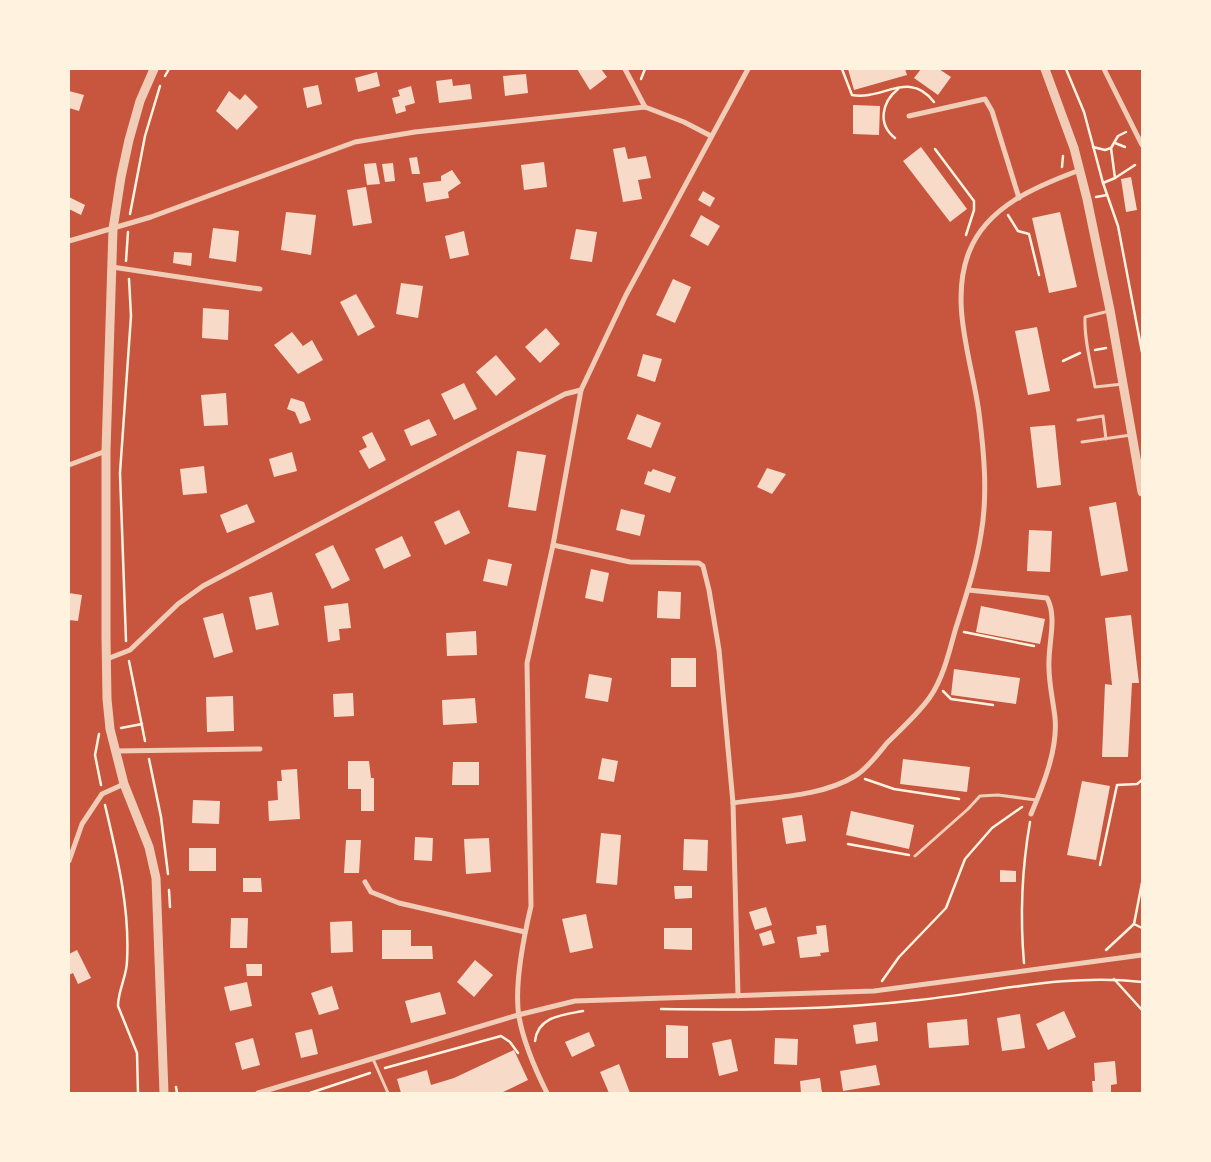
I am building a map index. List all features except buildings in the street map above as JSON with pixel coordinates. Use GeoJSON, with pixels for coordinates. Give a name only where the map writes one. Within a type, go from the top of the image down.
{"type":"FeatureCollection","features":[{"type":"Feature","properties":{"kind":"street"},"geometry":{"type":"LineString","coordinates":[[154,69],[140,101],[129,140],[120,177],[113,229],[106,451],[107,699],[110,729],[124,784],[149,847],[156,878],[164,1093]]}},
{"type":"Feature","properties":{"kind":"street"},"geometry":{"type":"LineString","coordinates":[[625,69],[645,107]]}},
{"type":"Feature","properties":{"kind":"street"},"geometry":{"type":"LineString","coordinates":[[547,1093],[532,1063],[518,1015],[525,932],[531,906],[527,663],[553,545],[581,390],[626,295],[748,69]]}},
{"type":"Feature","properties":{"kind":"street"},"geometry":{"type":"LineString","coordinates":[[1046,69],[1080,170],[1110,310],[1142,492]]}},
{"type":"Feature","properties":{"kind":"street"},"geometry":{"type":"LineString","coordinates":[[1104,69],[1142,145]]}},
{"type":"Feature","properties":{"kind":"street"},"geometry":{"type":"LineString","coordinates":[[908,116],[985,100],[992,111],[1019,198]]}},
{"type":"Feature","properties":{"kind":"street"},"geometry":{"type":"LineString","coordinates":[[69,240],[128,224],[355,142],[415,132],[645,107],[684,122],[711,136]]}},
{"type":"Feature","properties":{"kind":"street"},"geometry":{"type":"LineString","coordinates":[[733,803],[818,790],[838,785],[857,775],[930,698],[937,685],[968,590],[982,531],[984,480],[979,412],[961,306],[961,289],[967,258],[982,231],[1003,208],[1053,180],[1080,170]]}},
{"type":"Feature","properties":{"kind":"street"},"geometry":{"type":"LineString","coordinates":[[111,267],[260,289]]}},
{"type":"Feature","properties":{"kind":"street"},"geometry":{"type":"LineString","coordinates":[[107,659],[127,651],[178,604],[203,586],[565,394],[581,390]]}},
{"type":"Feature","properties":{"kind":"street"},"geometry":{"type":"LineString","coordinates":[[69,465],[106,451]]}},
{"type":"Feature","properties":{"kind":"street"},"geometry":{"type":"LineString","coordinates":[[553,545],[630,562],[699,563],[703,566],[709,590],[718,650],[733,803],[738,996]]}},
{"type":"Feature","properties":{"kind":"street"},"geometry":{"type":"LineString","coordinates":[[968,590],[1047,598],[1052,607],[1049,688],[1055,719],[1054,734],[1044,779],[1031,814]]}},
{"type":"Feature","properties":{"kind":"street"},"geometry":{"type":"LineString","coordinates":[[115,751],[260,749]]}},
{"type":"Feature","properties":{"kind":"street"},"geometry":{"type":"LineString","coordinates":[[69,861],[82,824],[102,794],[124,784]]}},
{"type":"Feature","properties":{"kind":"street"},"geometry":{"type":"LineString","coordinates":[[365,882],[371,892],[399,903],[525,932]]}},
{"type":"Feature","properties":{"kind":"street"},"geometry":{"type":"LineString","coordinates":[[258,1093],[518,1015],[575,1000],[874,992],[1142,956]]}},
{"type":"Feature","properties":{"kind":"lane"},"geometry":{"type":"LineString","coordinates":[[1110,310],[1085,317],[1085,331],[1095,387],[1122,384]]}},
{"type":"Feature","properties":{"kind":"lane"},"geometry":{"type":"LineString","coordinates":[[1078,420],[1103,416],[1106,439]]}},
{"type":"Feature","properties":{"kind":"lane"},"geometry":{"type":"LineString","coordinates":[[1082,442],[1132,435]]}},
{"type":"Feature","properties":{"kind":"lane"},"geometry":{"type":"LineString","coordinates":[[915,856],[980,796],[998,795],[1036,802]]}},
{"type":"Feature","properties":{"kind":"lane"},"geometry":{"type":"LineString","coordinates":[[373,1059],[388,1093]]}},
{"type":"Feature","properties":{"kind":"path"},"geometry":{"type":"LineString","coordinates":[[168,69],[161,84],[145,136],[128,224],[127,269],[131,316],[120,474],[127,651],[161,817],[168,877]]}},
{"type":"Feature","properties":{"kind":"path"},"geometry":{"type":"LineString","coordinates":[[842,69],[852,95],[861,96],[899,88],[919,88],[927,93],[939,110]]}},
{"type":"Feature","properties":{"kind":"path"},"geometry":{"type":"LineString","coordinates":[[1066,69],[1084,112],[1103,183],[1118,226],[1142,352]]}},
{"type":"Feature","properties":{"kind":"path"},"geometry":{"type":"LineString","coordinates":[[895,138],[886,127],[884,112],[888,98],[899,88]]}},
{"type":"Feature","properties":{"kind":"path"},"geometry":{"type":"LineString","coordinates":[[1115,178],[1112,148],[1118,136],[1134,128]]}},
{"type":"Feature","properties":{"kind":"path"},"geometry":{"type":"LineString","coordinates":[[1115,143],[1125,147]]}},
{"type":"Feature","properties":{"kind":"path"},"geometry":{"type":"LineString","coordinates":[[1093,147],[1105,150],[1112,148]]}},
{"type":"Feature","properties":{"kind":"path"},"geometry":{"type":"LineString","coordinates":[[935,149],[974,201],[974,210],[967,226],[965,244],[967,258]]}},
{"type":"Feature","properties":{"kind":"path"},"geometry":{"type":"LineString","coordinates":[[1103,183],[1115,178],[1134,165]]}},
{"type":"Feature","properties":{"kind":"path"},"geometry":{"type":"LineString","coordinates":[[1003,208],[1018,231],[1030,234],[1039,275]]}},
{"type":"Feature","properties":{"kind":"path"},"geometry":{"type":"LineString","coordinates":[[955,631],[1034,646]]}},
{"type":"Feature","properties":{"kind":"path"},"geometry":{"type":"LineString","coordinates":[[937,685],[951,699],[993,705]]}},
{"type":"Feature","properties":{"kind":"path"},"geometry":{"type":"LineString","coordinates":[[138,1093],[137,1053],[118,1006],[118,998],[127,964],[128,929],[122,881],[95,755],[99,731],[142,724]]}},
{"type":"Feature","properties":{"kind":"path"},"geometry":{"type":"LineString","coordinates":[[857,775],[888,788],[959,799]]}},
{"type":"Feature","properties":{"kind":"path"},"geometry":{"type":"LineString","coordinates":[[1100,865],[1117,785],[1137,784],[1142,780]]}},
{"type":"Feature","properties":{"kind":"path"},"geometry":{"type":"LineString","coordinates":[[874,992],[899,957],[946,908],[965,859],[992,828],[1021,808],[1036,802]]}},
{"type":"Feature","properties":{"kind":"path"},"geometry":{"type":"LineString","coordinates":[[1025,972],[1022,926],[1023,887],[1031,814]]}},
{"type":"Feature","properties":{"kind":"path"},"geometry":{"type":"LineString","coordinates":[[848,844],[915,856]]}},
{"type":"Feature","properties":{"kind":"path"},"geometry":{"type":"LineString","coordinates":[[1105,951],[1114,945],[1134,924],[1142,883]]}},
{"type":"Feature","properties":{"kind":"path"},"geometry":{"type":"LineString","coordinates":[[169,887],[170,915]]}},
{"type":"Feature","properties":{"kind":"path"},"geometry":{"type":"LineString","coordinates":[[1134,924],[1142,928]]}},
{"type":"Feature","properties":{"kind":"path"},"geometry":{"type":"LineString","coordinates":[[1024,964],[1033,962]]}},
{"type":"Feature","properties":{"kind":"path"},"geometry":{"type":"LineString","coordinates":[[660,1009],[834,1008],[920,1000],[1062,980],[1113,978],[1142,982]]}},
{"type":"Feature","properties":{"kind":"path"},"geometry":{"type":"LineString","coordinates":[[1113,978],[1142,1010]]}},
{"type":"Feature","properties":{"kind":"path"},"geometry":{"type":"LineString","coordinates":[[536,1047],[538,1029],[547,1020],[588,1010]]}},
{"type":"Feature","properties":{"kind":"path"},"geometry":{"type":"LineString","coordinates":[[310,1093],[378,1070],[501,1036],[510,1042],[523,1060]]}},
{"type":"Feature","properties":{"kind":"path"},"geometry":{"type":"LineString","coordinates":[[176,1085],[177,1093]]}}]}
